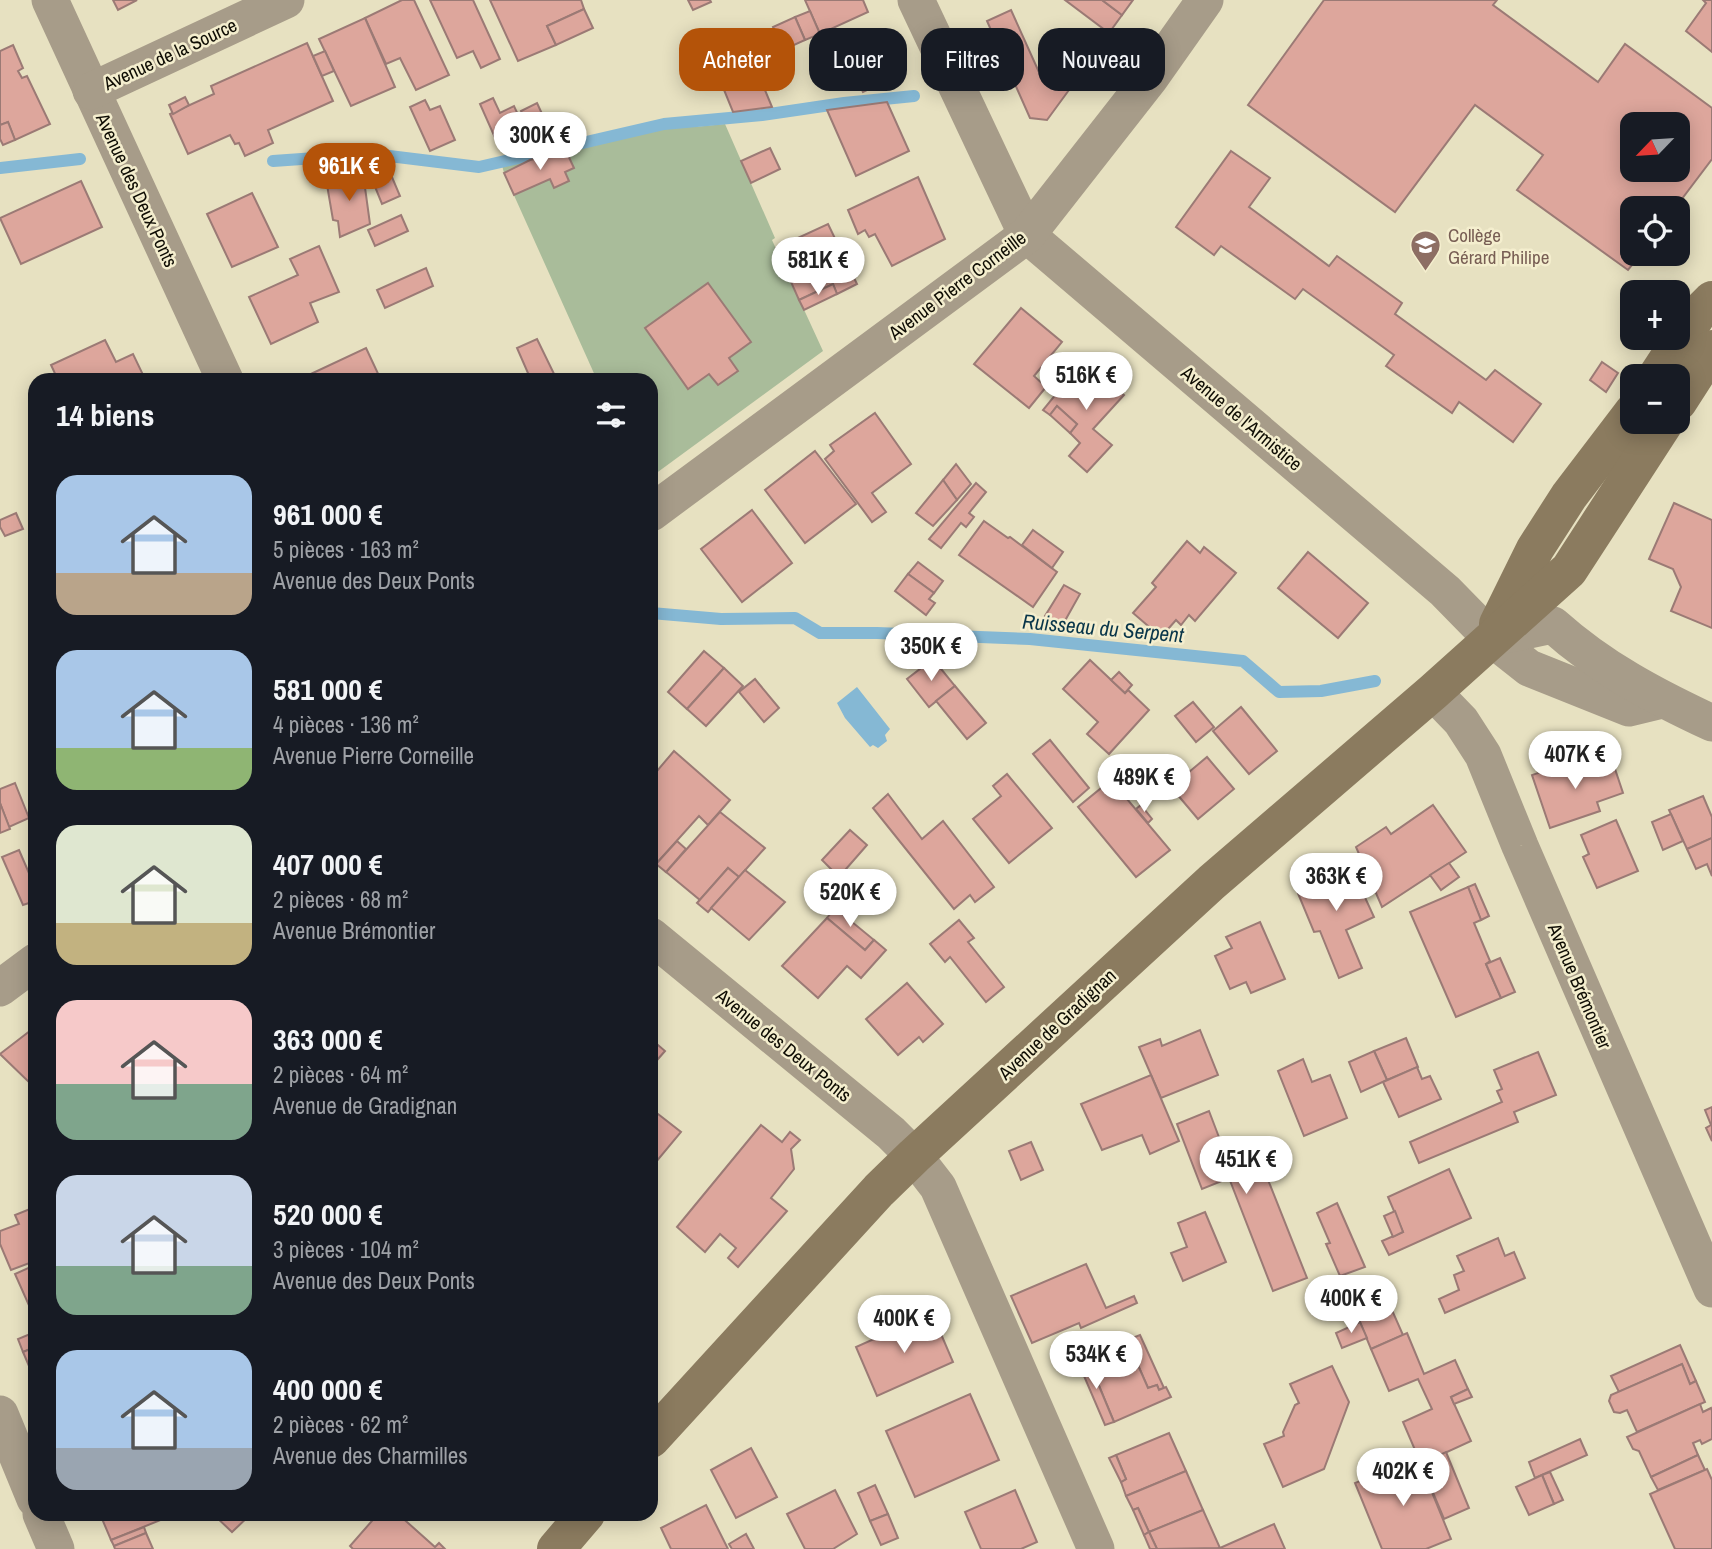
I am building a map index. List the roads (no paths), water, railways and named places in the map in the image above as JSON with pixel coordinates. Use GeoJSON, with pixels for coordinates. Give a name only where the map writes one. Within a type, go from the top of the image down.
{"type":"FeatureCollection","features":[{"type":"Feature","properties":{"kind":"main road"},"geometry":{"type":"LineString","coordinates":[[1665,364],[1697,315],[1712,300]]}},
{"type":"Feature","properties":{"kind":"main road"},"geometry":{"type":"LineString","coordinates":[[1690,383],[1712,349]]}},
{"type":"Feature","properties":{"kind":"main road","name":"Avenue de Gradignan"},"geometry":{"type":"LineString","coordinates":[[1491,638],[1535,549],[1569,496],[1620,429]]}},
{"type":"Feature","properties":{"kind":"main road","name":"Avenue de Gradignan"},"geometry":{"type":"LineString","coordinates":[[658,1430],[879,1190],[914,1156],[1212,882],[1433,692],[1569,570],[1657,434]]}},
{"type":"Feature","properties":{"kind":"main road"},"geometry":{"type":"LineString","coordinates":[[556,1549],[580,1521]]}},
{"type":"Feature","properties":{"kind":"street","name":"Avenue des Deux Ponts"},"geometry":{"type":"LineString","coordinates":[[50,0],[222,373]]}},
{"type":"Feature","properties":{"kind":"street","name":"Avenue de la Source"},"geometry":{"type":"LineString","coordinates":[[91,91],[286,0]]}},
{"type":"Feature","properties":{"kind":"street","name":"Avenue de l'Armistice"},"geometry":{"type":"LineString","coordinates":[[916,0],[1027,234],[1435,582],[1491,638],[1529,668],[1629,708],[1662,700]]}},
{"type":"Feature","properties":{"kind":"street","name":"Avenue Pierre Corneille"},"geometry":{"type":"LineString","coordinates":[[658,508],[1027,234],[1150,78],[1205,0]]}},
{"type":"Feature","properties":{"kind":"street"},"geometry":{"type":"LineString","coordinates":[[1491,638],[1553,625],[1583,652],[1662,700],[1712,723]]}},
{"type":"Feature","properties":{"kind":"street","name":"Avenue Brémontier"},"geometry":{"type":"LineString","coordinates":[[1433,692],[1461,721],[1483,755],[1712,1289]]}},
{"type":"Feature","properties":{"kind":"street","name":"Avenue des Deux Ponts"},"geometry":{"type":"LineString","coordinates":[[658,942],[891,1133],[914,1156],[938,1187],[1096,1549]]}},
{"type":"Feature","properties":{"kind":"street"},"geometry":{"type":"LineString","coordinates":[[0,988],[28,967]]}},
{"type":"Feature","properties":{"kind":"street"},"geometry":{"type":"LineString","coordinates":[[0,1414],[28,1482]]}},
{"type":"Feature","properties":{"kind":"street"},"geometry":{"type":"LineString","coordinates":[[44,1521],[56,1549]]}},
{"type":"Feature","properties":{"kind":"water"},"geometry":{"type":"Polygon","coordinates":[[[857,687],[890,729],[885,735],[887,741],[878,748],[873,745],[870,747],[845,718],[837,703],[857,687]]]}},
{"type":"Feature","properties":{"kind":"waterway","name":"Ruisseau du Serpent"},"geometry":{"type":"LineString","coordinates":[[273,161],[373,154],[479,167],[664,124],[914,96]]}},
{"type":"Feature","properties":{"kind":"waterway","name":"Ruisseau du Serpent"},"geometry":{"type":"LineString","coordinates":[[0,168],[80,159]]}},
{"type":"Feature","properties":{"kind":"waterway","name":"Ruisseau du Serpent"},"geometry":{"type":"LineString","coordinates":[[658,614],[721,619],[795,618],[820,633],[1030,639],[1243,661],[1279,692],[1321,691],[1375,681]]}},
{"type":"Feature","properties":{"kind":"place","name":"Collège Gérard Philipe"},"geometry":{"type":"Point","coordinates":[1425,273]}}]}
